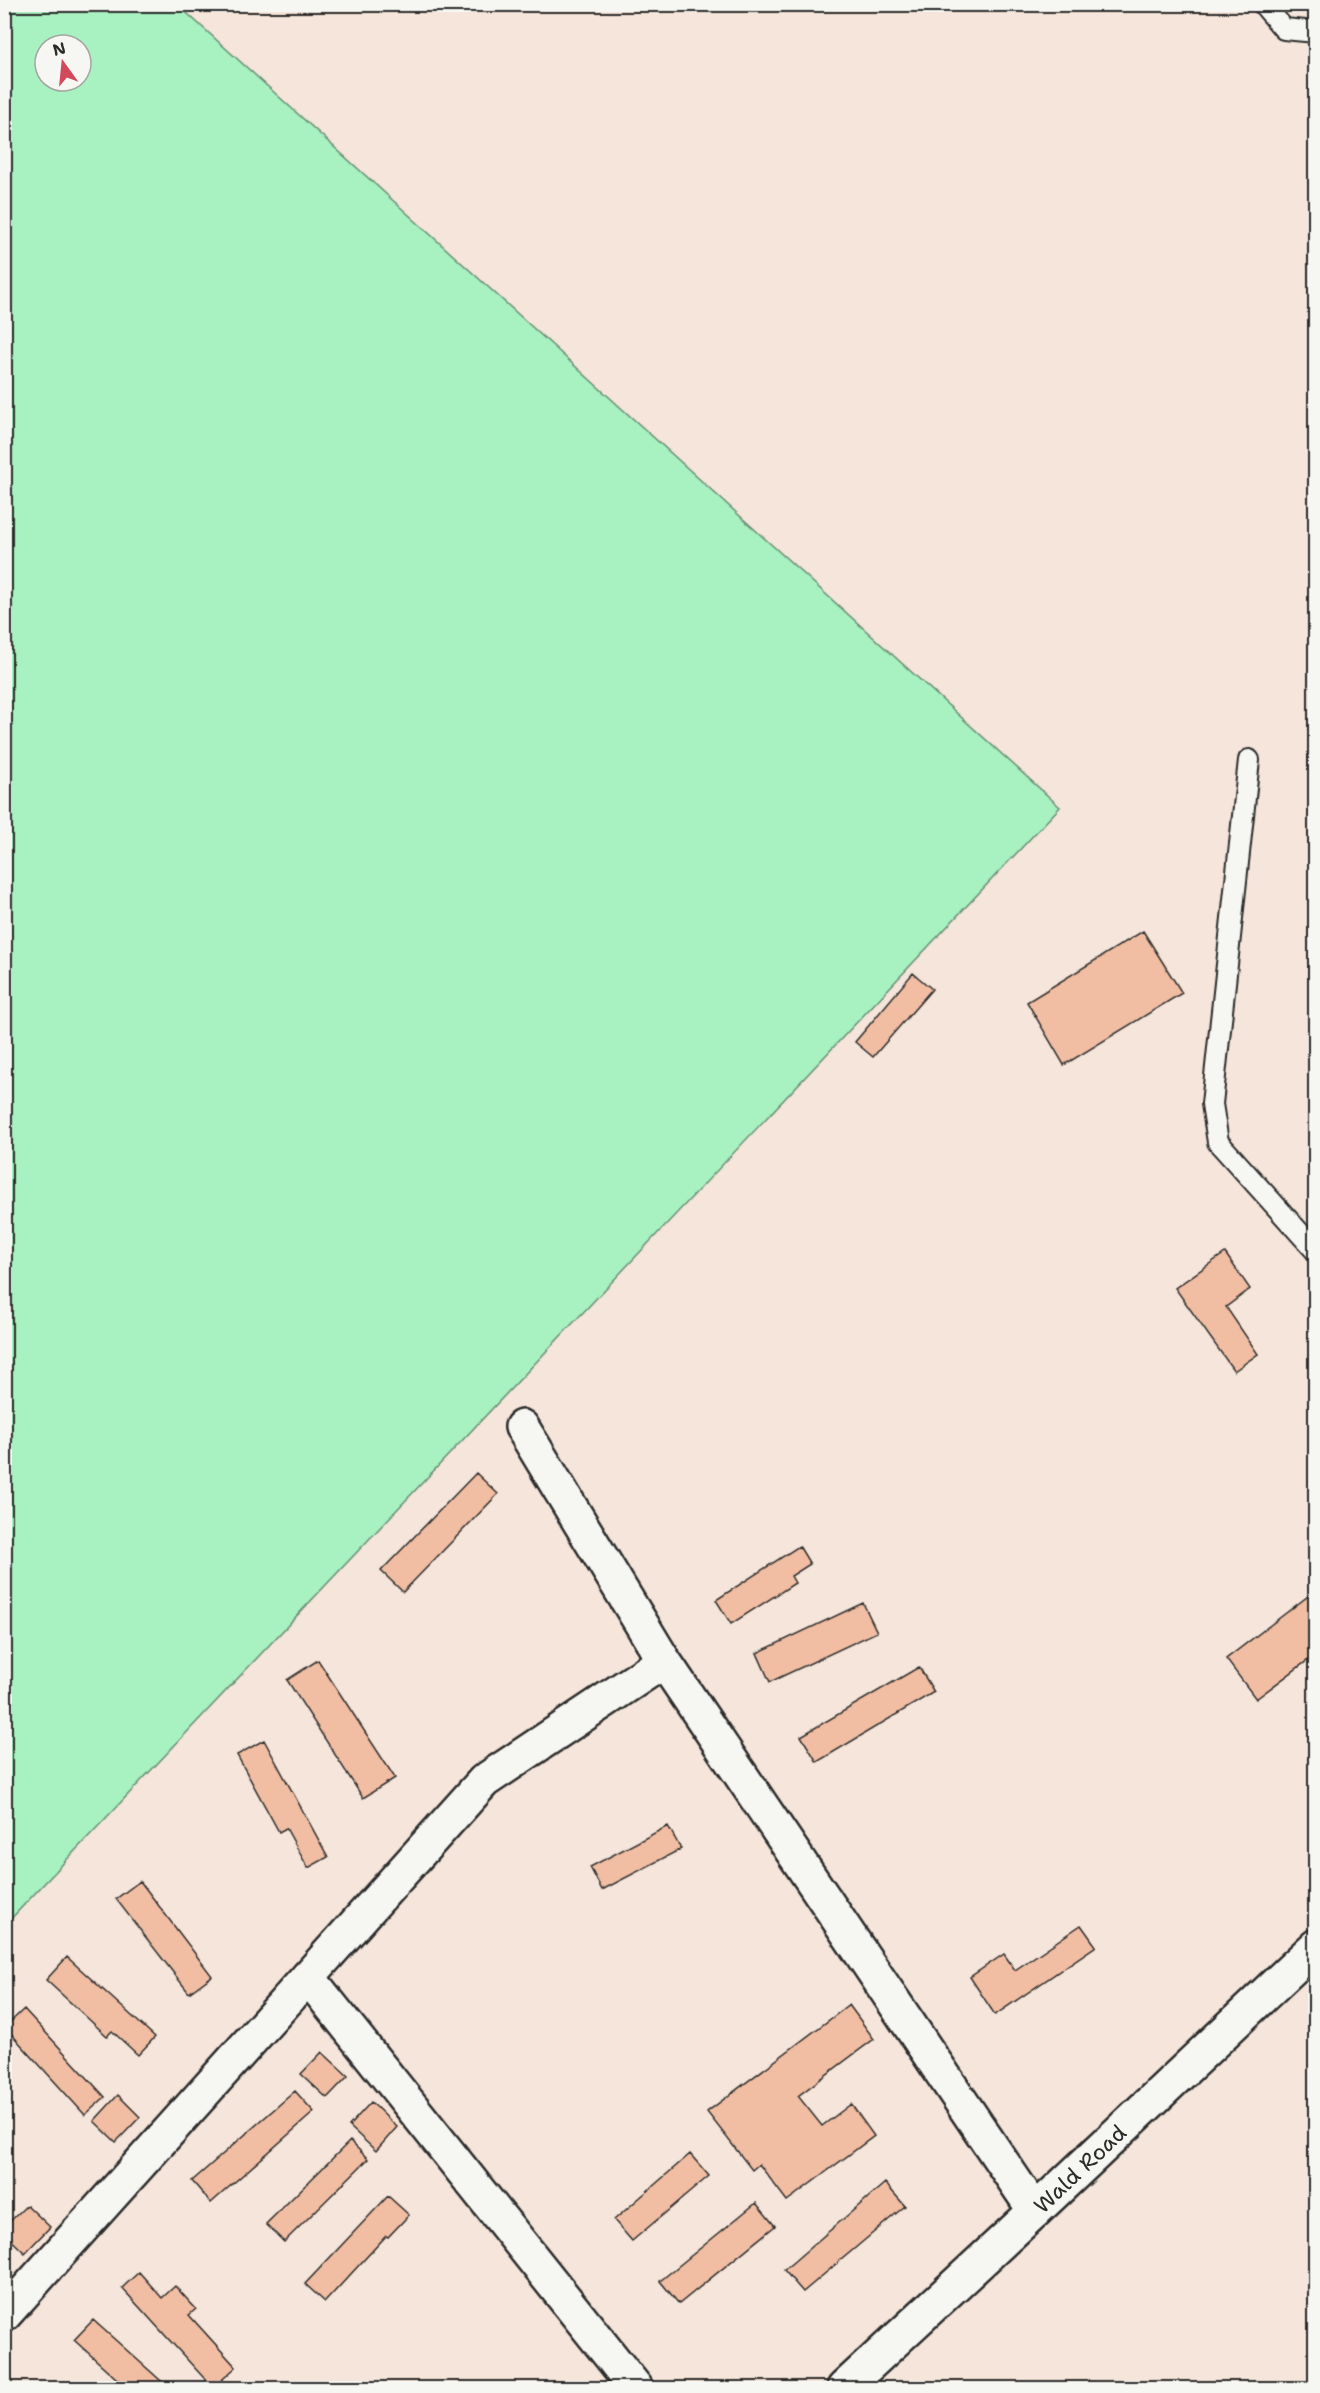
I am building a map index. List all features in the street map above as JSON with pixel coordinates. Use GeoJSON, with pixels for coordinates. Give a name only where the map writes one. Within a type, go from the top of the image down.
{"type":"FeatureCollection","features":[{"type":"Feature","properties":{"kind":"street"},"geometry":{"type":"LineString","coordinates":[[522,1427],[664,1661],[1035,2211]]}},
{"type":"Feature","properties":{"kind":"street"},"geometry":{"type":"LineString","coordinates":[[4,2315],[484,1781],[664,1661]]}},
{"type":"Feature","properties":{"kind":"street","name":"Wald Road"},"geometry":{"type":"LineString","coordinates":[[844,2388],[1316,1946]]}},
{"type":"Feature","properties":{"kind":"street"},"geometry":{"type":"LineString","coordinates":[[308,1977],[636,2388]]}},
{"type":"Feature","properties":{"kind":"lane"},"geometry":{"type":"LineString","coordinates":[[1263,4],[1284,29],[1316,32]]}},
{"type":"Feature","properties":{"kind":"lane"},"geometry":{"type":"LineString","coordinates":[[1249,760],[1212,1104],[1218,1142],[1316,1251]]}},
{"type":"Feature","properties":{"kind":"green space"},"geometry":{"type":"Polygon","coordinates":[[[5,4],[178,5],[1060,807],[5,1925],[5,4]]]}},
{"type":"Feature","properties":{"kind":"building"},"geometry":{"type":"Polygon","coordinates":[[[1143,931],[1182,993],[1064,1065],[1027,1002],[1143,931]]]}},
{"type":"Feature","properties":{"kind":"building"},"geometry":{"type":"Polygon","coordinates":[[[913,973],[932,989],[873,1057],[855,1042],[913,973]]]}},
{"type":"Feature","properties":{"kind":"building"},"geometry":{"type":"Polygon","coordinates":[[[1225,1253],[1250,1289],[1226,1307],[1258,1354],[1234,1371],[1175,1288],[1225,1253]]]}},
{"type":"Feature","properties":{"kind":"building"},"geometry":{"type":"Polygon","coordinates":[[[476,1473],[498,1494],[403,1592],[381,1571],[476,1473]]]}},
{"type":"Feature","properties":{"kind":"building"},"geometry":{"type":"Polygon","coordinates":[[[799,1546],[810,1564],[791,1576],[795,1583],[731,1624],[716,1600],[799,1546]]]}},
{"type":"Feature","properties":{"kind":"building"},"geometry":{"type":"Polygon","coordinates":[[[1316,1590],[1316,1654],[1256,1699],[1226,1659],[1316,1590]]]}},
{"type":"Feature","properties":{"kind":"building"},"geometry":{"type":"Polygon","coordinates":[[[863,1603],[877,1632],[770,1682],[757,1653],[863,1603]]]}},
{"type":"Feature","properties":{"kind":"building"},"geometry":{"type":"Polygon","coordinates":[[[318,1660],[395,1778],[363,1798],[287,1680],[318,1660]]]}},
{"type":"Feature","properties":{"kind":"building"},"geometry":{"type":"Polygon","coordinates":[[[919,1667],[934,1692],[817,1762],[801,1736],[919,1667]]]}},
{"type":"Feature","properties":{"kind":"building"},"geometry":{"type":"Polygon","coordinates":[[[264,1740],[328,1857],[308,1868],[286,1828],[279,1832],[237,1755],[264,1740]]]}},
{"type":"Feature","properties":{"kind":"building"},"geometry":{"type":"Polygon","coordinates":[[[668,1826],[681,1849],[602,1890],[590,1867],[668,1826]]]}},
{"type":"Feature","properties":{"kind":"building"},"geometry":{"type":"Polygon","coordinates":[[[140,1881],[212,1976],[189,1993],[116,1899],[140,1881]]]}},
{"type":"Feature","properties":{"kind":"building"},"geometry":{"type":"Polygon","coordinates":[[[1081,1925],[1096,1946],[995,2015],[970,1977],[1004,1954],[1015,1970],[1081,1925]]]}},
{"type":"Feature","properties":{"kind":"building"},"geometry":{"type":"Polygon","coordinates":[[[67,1957],[155,2037],[138,2055],[112,2031],[107,2036],[46,1980],[67,1957]]]}},
{"type":"Feature","properties":{"kind":"building"},"geometry":{"type":"Polygon","coordinates":[[[849,2005],[874,2039],[798,2096],[822,2126],[851,2104],[874,2136],[787,2201],[759,2164],[752,2170],[707,2112],[849,2005]]]}},
{"type":"Feature","properties":{"kind":"building"},"geometry":{"type":"Polygon","coordinates":[[[24,2009],[105,2097],[85,2115],[5,2027],[24,2009]]]}},
{"type":"Feature","properties":{"kind":"building"},"geometry":{"type":"Polygon","coordinates":[[[322,2052],[348,2076],[327,2098],[301,2074],[322,2052]]]}},
{"type":"Feature","properties":{"kind":"building"},"geometry":{"type":"Polygon","coordinates":[[[295,2091],[314,2112],[211,2203],[192,2181],[295,2091]]]}},
{"type":"Feature","properties":{"kind":"building"},"geometry":{"type":"Polygon","coordinates":[[[118,2095],[140,2117],[116,2142],[94,2121],[118,2095]]]}},
{"type":"Feature","properties":{"kind":"building"},"geometry":{"type":"Polygon","coordinates":[[[371,2102],[397,2127],[376,2151],[349,2126],[371,2102]]]}},
{"type":"Feature","properties":{"kind":"building"},"geometry":{"type":"Polygon","coordinates":[[[350,2141],[368,2159],[284,2242],[266,2224],[350,2141]]]}},
{"type":"Feature","properties":{"kind":"building"},"geometry":{"type":"Polygon","coordinates":[[[690,2154],[709,2176],[632,2241],[614,2220],[690,2154]]]}},
{"type":"Feature","properties":{"kind":"building"},"geometry":{"type":"Polygon","coordinates":[[[885,2183],[905,2206],[803,2292],[784,2270],[885,2183]]]}},
{"type":"Feature","properties":{"kind":"building"},"geometry":{"type":"Polygon","coordinates":[[[388,2196],[409,2215],[388,2237],[386,2236],[325,2302],[305,2284],[388,2196]]]}},
{"type":"Feature","properties":{"kind":"building"},"geometry":{"type":"Polygon","coordinates":[[[756,2203],[775,2226],[679,2304],[660,2281],[756,2203]]]}},
{"type":"Feature","properties":{"kind":"building"},"geometry":{"type":"Polygon","coordinates":[[[27,2205],[50,2227],[25,2253],[4,2233],[4,2227],[27,2205]]]}},
{"type":"Feature","properties":{"kind":"building"},"geometry":{"type":"Polygon","coordinates":[[[139,2272],[162,2298],[175,2286],[196,2309],[189,2315],[236,2367],[213,2388],[122,2288],[139,2272]]]}},
{"type":"Feature","properties":{"kind":"building"},"geometry":{"type":"Polygon","coordinates":[[[93,2320],[169,2388],[127,2388],[74,2340],[93,2320]]]}}]}
